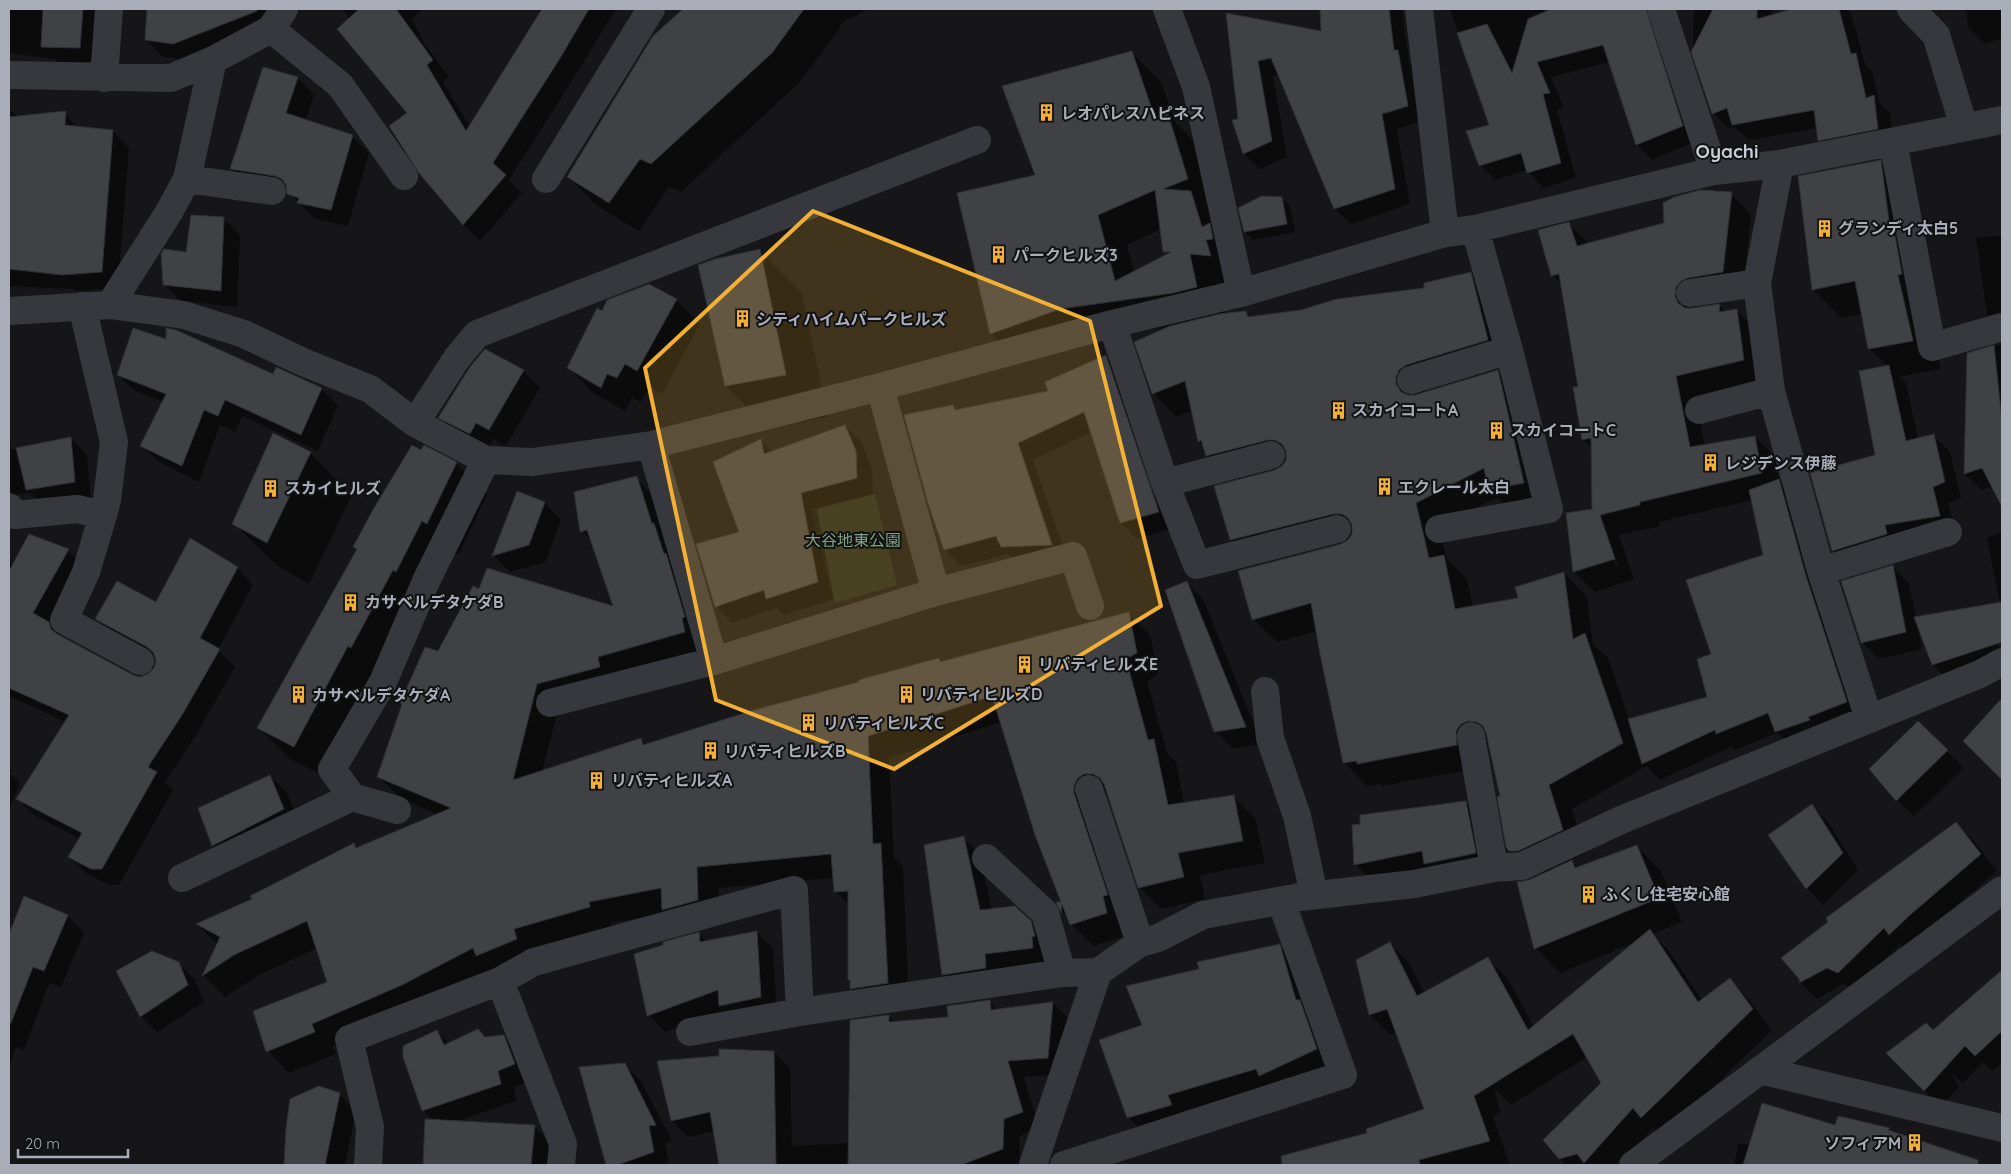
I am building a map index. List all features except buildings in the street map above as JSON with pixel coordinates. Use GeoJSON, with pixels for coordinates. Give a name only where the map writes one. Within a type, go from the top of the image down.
{"type":"FeatureCollection","features":[{"type":"Feature","properties":{"kind":"street"},"geometry":{"type":"LineString","coordinates":[[104,78],[109,9]]}},
{"type":"Feature","properties":{"kind":"street"},"geometry":{"type":"LineString","coordinates":[[546,179],[651,9]]}},
{"type":"Feature","properties":{"kind":"street"},"geometry":{"type":"LineString","coordinates":[[1167,9],[1196,87],[1241,293]]}},
{"type":"Feature","properties":{"kind":"street"},"geometry":{"type":"LineString","coordinates":[[1419,9],[1445,233]]}},
{"type":"Feature","properties":{"kind":"street"},"geometry":{"type":"LineString","coordinates":[[1661,9],[1714,171]]}},
{"type":"Feature","properties":{"kind":"street"},"geometry":{"type":"LineString","coordinates":[[1911,9],[1936,35],[1964,127]]}},
{"type":"Feature","properties":{"kind":"street"},"geometry":{"type":"LineString","coordinates":[[9,75],[171,78],[213,60],[277,19],[340,85],[380,139],[404,176]]}},
{"type":"Feature","properties":{"kind":"street"},"geometry":{"type":"LineString","coordinates":[[110,305],[187,180],[213,60]]}},
{"type":"Feature","properties":{"kind":"street"},"geometry":{"type":"LineString","coordinates":[[9,311],[110,305],[184,315],[244,334],[303,362],[370,389],[416,423],[486,460],[533,462],[651,445],[880,387],[1112,324],[1241,293],[1445,233],[1475,229],[1714,171],[1780,164],[2002,120]]}},
{"type":"Feature","properties":{"kind":"street"},"geometry":{"type":"LineString","coordinates":[[416,423],[457,358],[477,334],[977,140]]}},
{"type":"Feature","properties":{"kind":"street"},"geometry":{"type":"LineString","coordinates":[[1893,142],[1932,347],[2002,328]]}},
{"type":"Feature","properties":{"kind":"street"},"geometry":{"type":"LineString","coordinates":[[1780,164],[1757,283],[1771,391],[1821,571],[1869,719]]}},
{"type":"Feature","properties":{"kind":"street"},"geometry":{"type":"LineString","coordinates":[[187,180],[272,192]]}},
{"type":"Feature","properties":{"kind":"street"},"geometry":{"type":"LineString","coordinates":[[1439,529],[1549,509],[1509,350],[1475,229]]}},
{"type":"Feature","properties":{"kind":"street"},"geometry":{"type":"LineString","coordinates":[[1690,293],[1757,283]]}},
{"type":"Feature","properties":{"kind":"street"},"geometry":{"type":"LineString","coordinates":[[82,306],[114,442],[107,500],[103,515],[86,572],[64,620],[140,661]]}},
{"type":"Feature","properties":{"kind":"street"},"geometry":{"type":"LineString","coordinates":[[1112,324],[1165,483],[1196,565],[1337,529]]}},
{"type":"Feature","properties":{"kind":"street"},"geometry":{"type":"LineString","coordinates":[[1411,380],[1509,350]]}},
{"type":"Feature","properties":{"kind":"street"},"geometry":{"type":"LineString","coordinates":[[880,387],[936,592]]}},
{"type":"Feature","properties":{"kind":"street"},"geometry":{"type":"LineString","coordinates":[[1699,410],[1771,391]]}},
{"type":"Feature","properties":{"kind":"street"},"geometry":{"type":"LineString","coordinates":[[651,445],[714,661]]}},
{"type":"Feature","properties":{"kind":"street"},"geometry":{"type":"LineString","coordinates":[[1165,483],[1271,455]]}},
{"type":"Feature","properties":{"kind":"street"},"geometry":{"type":"LineString","coordinates":[[397,810],[352,797],[332,769],[383,682],[426,579],[486,460]]}},
{"type":"Feature","properties":{"kind":"street"},"geometry":{"type":"LineString","coordinates":[[9,507],[15,515],[77,509],[103,515]]}},
{"type":"Feature","properties":{"kind":"street"},"geometry":{"type":"LineString","coordinates":[[1821,571],[1948,532]]}},
{"type":"Feature","properties":{"kind":"street"},"geometry":{"type":"LineString","coordinates":[[550,702],[714,661],[936,592],[1073,556],[1090,606]]}},
{"type":"Feature","properties":{"kind":"street"},"geometry":{"type":"LineString","coordinates":[[690,1032],[800,1012],[1062,974],[1098,972],[1140,943],[1158,938],[1203,915],[1314,895],[1414,884],[1494,868],[1522,866],[1621,820],[1980,674],[2002,662]]}},
{"type":"Feature","properties":{"kind":"street"},"geometry":{"type":"LineString","coordinates":[[1266,691],[1270,738],[1297,816],[1314,895]]}},
{"type":"Feature","properties":{"kind":"street"},"geometry":{"type":"LineString","coordinates":[[1471,736],[1494,868]]}},
{"type":"Feature","properties":{"kind":"street"},"geometry":{"type":"LineString","coordinates":[[1089,789],[1140,943]]}},
{"type":"Feature","properties":{"kind":"street"},"geometry":{"type":"LineString","coordinates":[[182,878],[352,797]]}},
{"type":"Feature","properties":{"kind":"street"},"geometry":{"type":"LineString","coordinates":[[986,858],[1045,913],[1062,974]]}},
{"type":"Feature","properties":{"kind":"street"},"geometry":{"type":"LineString","coordinates":[[368,1165],[370,1127],[348,1039],[500,982],[534,962],[794,890],[800,1012]]}},
{"type":"Feature","properties":{"kind":"street"},"geometry":{"type":"LineString","coordinates":[[1633,1165],[2002,890]]}},
{"type":"Feature","properties":{"kind":"street"},"geometry":{"type":"LineString","coordinates":[[1064,1165],[1343,1075],[1281,901]]}},
{"type":"Feature","properties":{"kind":"street"},"geometry":{"type":"LineString","coordinates":[[1033,1165],[1098,972]]}},
{"type":"Feature","properties":{"kind":"street"},"geometry":{"type":"LineString","coordinates":[[500,982],[563,1144],[561,1165]]}},
{"type":"Feature","properties":{"kind":"street"},"geometry":{"type":"LineString","coordinates":[[1760,1070],[2002,1128]]}},
{"type":"Feature","properties":{"kind":"highlighted area"},"geometry":{"type":"Polygon","coordinates":[[[813,211],[1090,321],[1161,606],[894,769],[716,700],[645,368],[813,211]]]}},
{"type":"Feature","properties":{"kind":"green space","name":"大谷地東公園"},"geometry":{"type":"Polygon","coordinates":[[[875,494],[897,585],[834,603],[811,509],[875,494]]]}},
{"type":"Feature","properties":{"kind":"place","name":"レオパレスハピネス"},"geometry":{"type":"Point","coordinates":[1047,113]}},
{"type":"Feature","properties":{"kind":"place","name":"グランディ太白5"},"geometry":{"type":"Point","coordinates":[1824,228]}},
{"type":"Feature","properties":{"kind":"place","name":"パークヒルズ3"},"geometry":{"type":"Point","coordinates":[999,255]}},
{"type":"Feature","properties":{"kind":"place","name":"シティハイムパークヒルズ"},"geometry":{"type":"Point","coordinates":[742,319]}},
{"type":"Feature","properties":{"kind":"place","name":"スカイコートA"},"geometry":{"type":"Point","coordinates":[1338,410]}},
{"type":"Feature","properties":{"kind":"place","name":"スカイコートC"},"geometry":{"type":"Point","coordinates":[1496,430]}},
{"type":"Feature","properties":{"kind":"place","name":"レジデンス伊藤"},"geometry":{"type":"Point","coordinates":[1711,463]}},
{"type":"Feature","properties":{"kind":"place","name":"エクレール太白"},"geometry":{"type":"Point","coordinates":[1384,487]}},
{"type":"Feature","properties":{"kind":"place","name":"スカイヒルズ"},"geometry":{"type":"Point","coordinates":[271,488]}},
{"type":"Feature","properties":{"kind":"place","name":"カサベルデタケダB"},"geometry":{"type":"Point","coordinates":[351,602]}},
{"type":"Feature","properties":{"kind":"place","name":"リバティヒルズE"},"geometry":{"type":"Point","coordinates":[1024,664]}},
{"type":"Feature","properties":{"kind":"place","name":"リバティヒルズD"},"geometry":{"type":"Point","coordinates":[906,694]}},
{"type":"Feature","properties":{"kind":"place","name":"カサベルデタケダA"},"geometry":{"type":"Point","coordinates":[298,695]}},
{"type":"Feature","properties":{"kind":"place","name":"リバティヒルズC"},"geometry":{"type":"Point","coordinates":[809,723]}},
{"type":"Feature","properties":{"kind":"place","name":"リバティヒルズB"},"geometry":{"type":"Point","coordinates":[710,751]}},
{"type":"Feature","properties":{"kind":"place","name":"リバティヒルズA"},"geometry":{"type":"Point","coordinates":[597,780]}},
{"type":"Feature","properties":{"kind":"place","name":"ふくし住宅安心館"},"geometry":{"type":"Point","coordinates":[1588,894]}},
{"type":"Feature","properties":{"kind":"place","name":"ソフィアM"},"geometry":{"type":"Point","coordinates":[1915,1143]}},
{"type":"Feature","properties":{"kind":"district","name":"Oyachi"},"geometry":{"type":"Point","coordinates":[1727,151]}}]}
